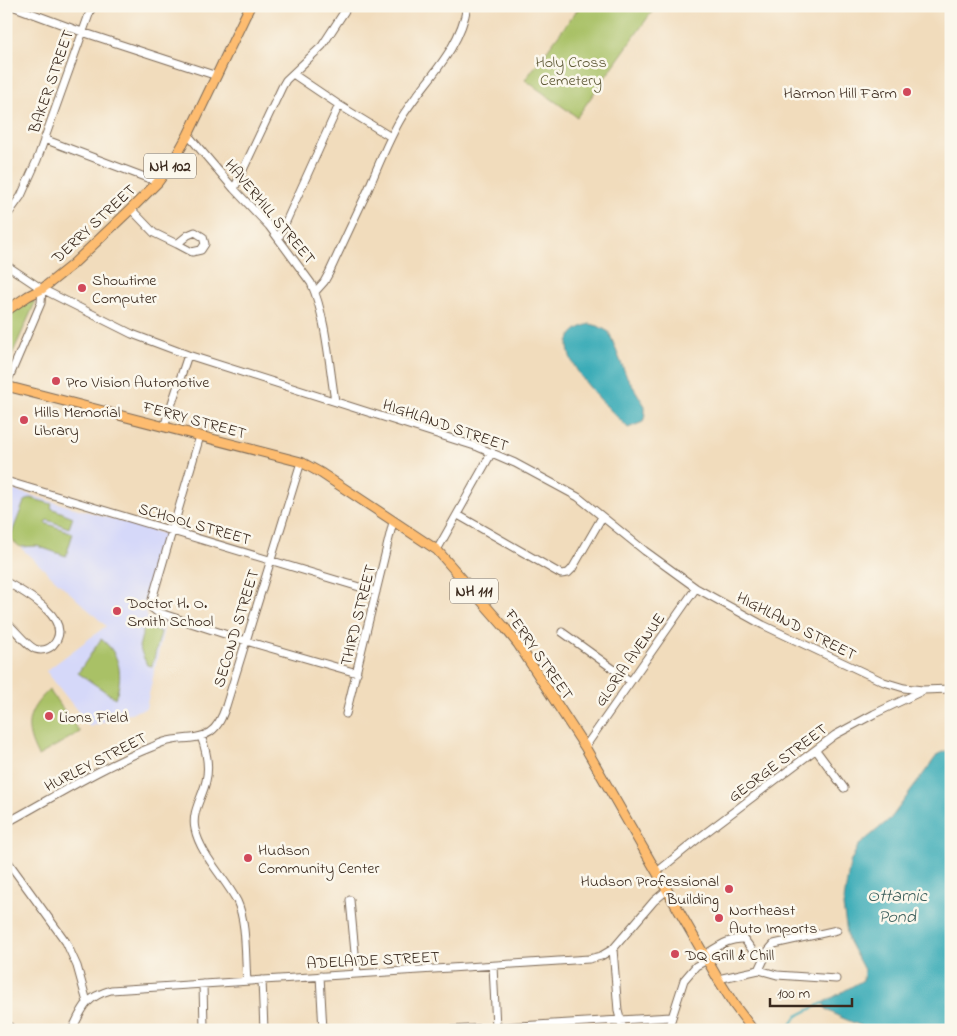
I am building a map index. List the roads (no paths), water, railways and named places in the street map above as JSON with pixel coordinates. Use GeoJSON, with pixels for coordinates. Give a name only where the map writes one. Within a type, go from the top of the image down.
{"type":"FeatureCollection","features":[{"type":"Feature","properties":{"kind":"main road","name":"DERRY STREET"},"geometry":{"type":"LineString","coordinates":[[6,311],[42,289],[85,254],[158,182],[174,160],[188,135],[250,6]]}},
{"type":"Feature","properties":{"kind":"main road","name":"FERRY STREET"},"geometry":{"type":"LineString","coordinates":[[6,386],[301,462],[321,473],[436,550],[513,637],[585,747],[718,979],[753,1030]]}},
{"type":"Feature","properties":{"kind":"street"},"geometry":{"type":"LineString","coordinates":[[12,6],[82,32],[217,76]]}},
{"type":"Feature","properties":{"kind":"street","name":"BAKER STREET"},"geometry":{"type":"LineString","coordinates":[[6,217],[20,196],[37,160],[92,6]]}},
{"type":"Feature","properties":{"kind":"street"},"geometry":{"type":"LineString","coordinates":[[234,189],[282,87],[322,46],[348,6]]}},
{"type":"Feature","properties":{"kind":"street"},"geometry":{"type":"LineString","coordinates":[[315,292],[329,273],[391,137],[404,114],[439,68],[449,51],[463,23],[467,6]]}},
{"type":"Feature","properties":{"kind":"street"},"geometry":{"type":"LineString","coordinates":[[293,74],[391,137]]}},
{"type":"Feature","properties":{"kind":"street"},"geometry":{"type":"LineString","coordinates":[[278,237],[339,105]]}},
{"type":"Feature","properties":{"kind":"street","name":"HAVERHILL STREET"},"geometry":{"type":"LineString","coordinates":[[188,135],[278,237],[306,275],[315,292],[322,320],[335,401]]}},
{"type":"Feature","properties":{"kind":"street"},"geometry":{"type":"LineString","coordinates":[[44,139],[158,182]]}},
{"type":"Feature","properties":{"kind":"street"},"geometry":{"type":"LineString","coordinates":[[132,209],[154,233],[177,244]]}},
{"type":"Feature","properties":{"kind":"street","name":"HIGHLAND STREET"},"geometry":{"type":"LineString","coordinates":[[6,265],[42,289],[132,334],[188,355],[492,452],[578,497],[645,551],[696,588],[763,625],[845,666],[891,685],[923,690],[950,688]]}},
{"type":"Feature","properties":{"kind":"street"},"geometry":{"type":"LineString","coordinates":[[6,386],[41,303],[42,289]]}},
{"type":"Feature","properties":{"kind":"street"},"geometry":{"type":"LineString","coordinates":[[164,427],[188,355]]}},
{"type":"Feature","properties":{"kind":"street"},"geometry":{"type":"LineString","coordinates":[[200,436],[171,531],[151,603],[152,608],[157,612],[246,641],[356,673]]}},
{"type":"Feature","properties":{"kind":"street"},"geometry":{"type":"LineString","coordinates":[[436,550],[458,515],[492,452]]}},
{"type":"Feature","properties":{"kind":"street","name":"SECOND STREET"},"geometry":{"type":"LineString","coordinates":[[201,736],[216,728],[222,718],[301,462]]}},
{"type":"Feature","properties":{"kind":"street","name":"SCHOOL STREET"},"geometry":{"type":"LineString","coordinates":[[6,481],[376,592]]}},
{"type":"Feature","properties":{"kind":"street"},"geometry":{"type":"LineString","coordinates":[[458,515],[561,574],[568,573],[572,569],[602,517]]}},
{"type":"Feature","properties":{"kind":"street","name":"THIRD STREET"},"geometry":{"type":"LineString","coordinates":[[346,714],[393,522]]}},
{"type":"Feature","properties":{"kind":"street"},"geometry":{"type":"LineString","coordinates":[[6,582],[26,593],[56,620],[60,630],[55,641],[46,649],[36,649],[6,622]]}},
{"type":"Feature","properties":{"kind":"street","name":"GLORIA AVENUE"},"geometry":{"type":"LineString","coordinates":[[585,747],[696,588]]}},
{"type":"Feature","properties":{"kind":"street"},"geometry":{"type":"LineString","coordinates":[[562,632],[630,681]]}},
{"type":"Feature","properties":{"kind":"street","name":"GEORGE STREET"},"geometry":{"type":"LineString","coordinates":[[657,872],[700,837],[835,735],[923,690]]}},
{"type":"Feature","properties":{"kind":"street"},"geometry":{"type":"LineString","coordinates":[[201,736],[207,756],[207,776],[196,812],[195,832],[201,846],[239,907],[247,981]]}},
{"type":"Feature","properties":{"kind":"street","name":"HURLEY STREET"},"geometry":{"type":"LineString","coordinates":[[6,823],[123,759],[172,740],[201,736]]}},
{"type":"Feature","properties":{"kind":"street"},"geometry":{"type":"LineString","coordinates":[[816,750],[844,788]]}},
{"type":"Feature","properties":{"kind":"street"},"geometry":{"type":"LineString","coordinates":[[6,860],[66,942],[77,966],[86,1002],[72,1030]]}},
{"type":"Feature","properties":{"kind":"street","name":"ADELAIDE STREET"},"geometry":{"type":"LineString","coordinates":[[86,1002],[99,993],[111,990],[576,961],[601,956],[613,949],[654,901],[668,890]]}},
{"type":"Feature","properties":{"kind":"street"},"geometry":{"type":"LineString","coordinates":[[350,900],[357,974]]}},
{"type":"Feature","properties":{"kind":"street"},"geometry":{"type":"LineString","coordinates":[[759,970],[764,958],[774,944],[837,930]]}},
{"type":"Feature","properties":{"kind":"street"},"geometry":{"type":"LineString","coordinates":[[668,1030],[687,975],[728,940],[744,939],[753,951],[764,958]]}},
{"type":"Feature","properties":{"kind":"street"},"geometry":{"type":"LineString","coordinates":[[613,949],[620,1019],[623,1030]]}},
{"type":"Feature","properties":{"kind":"street"},"geometry":{"type":"LineString","coordinates":[[493,966],[502,1028]]}},
{"type":"Feature","properties":{"kind":"street"},"geometry":{"type":"LineString","coordinates":[[718,979],[759,970],[777,975],[836,979]]}},
{"type":"Feature","properties":{"kind":"street"},"geometry":{"type":"LineString","coordinates":[[320,976],[323,1030]]}},
{"type":"Feature","properties":{"kind":"street"},"geometry":{"type":"LineString","coordinates":[[262,980],[264,1030]]}},
{"type":"Feature","properties":{"kind":"street"},"geometry":{"type":"LineString","coordinates":[[203,984],[204,1028]]}},
{"type":"Feature","properties":{"kind":"street"},"geometry":{"type":"LineString","coordinates":[[450,1030],[565,1026],[620,1019],[671,1017]]}},
{"type":"Feature","properties":{"kind":"street"},"geometry":{"type":"LineString","coordinates":[[6,1024],[13,1030]]}},
{"type":"Feature","properties":{"kind":"water"},"geometry":{"type":"Polygon","coordinates":[[[590,324],[609,332],[626,375],[645,406],[643,422],[628,428],[592,391],[571,359],[568,344],[574,332],[590,324]]]}},
{"type":"Feature","properties":{"kind":"water","name":"Ottarnic Pond"},"geometry":{"type":"Polygon","coordinates":[[[951,749],[951,1030],[871,1030],[827,1010],[823,1003],[863,980],[864,970],[848,940],[843,906],[850,863],[858,846],[891,818],[938,754],[951,749]]]}},
{"type":"Feature","properties":{"kind":"waterway"},"geometry":{"type":"LineString","coordinates":[[787,1030],[797,1016],[823,1003]]}},
{"type":"Feature","properties":{"kind":"place","name":"Harmon Hill Farm"},"geometry":{"type":"Point","coordinates":[907,92]}},
{"type":"Feature","properties":{"kind":"place","name":"Showtime Computer"},"geometry":{"type":"Point","coordinates":[82,288]}},
{"type":"Feature","properties":{"kind":"place","name":"Pro Vision Automotive"},"geometry":{"type":"Point","coordinates":[56,381]}},
{"type":"Feature","properties":{"kind":"place","name":"Hills Memorial Library"},"geometry":{"type":"Point","coordinates":[24,420]}},
{"type":"Feature","properties":{"kind":"place","name":"Doctor H. O. Smith School"},"geometry":{"type":"Point","coordinates":[117,611]}},
{"type":"Feature","properties":{"kind":"place","name":"Lions Field"},"geometry":{"type":"Point","coordinates":[49,716]}},
{"type":"Feature","properties":{"kind":"place","name":"Hudson Community Center"},"geometry":{"type":"Point","coordinates":[248,858]}},
{"type":"Feature","properties":{"kind":"place","name":"Hudson Professional Building"},"geometry":{"type":"Point","coordinates":[729,889]}},
{"type":"Feature","properties":{"kind":"place","name":"Northeast Auto Imports"},"geometry":{"type":"Point","coordinates":[719,918]}},
{"type":"Feature","properties":{"kind":"place","name":"DQ Grill & Chill"},"geometry":{"type":"Point","coordinates":[675,954]}},
{"type":"Feature","properties":{"kind":"park label","name":"Holy Cross Cemetery"},"geometry":{"type":"Point","coordinates":[571,70]}}]}
